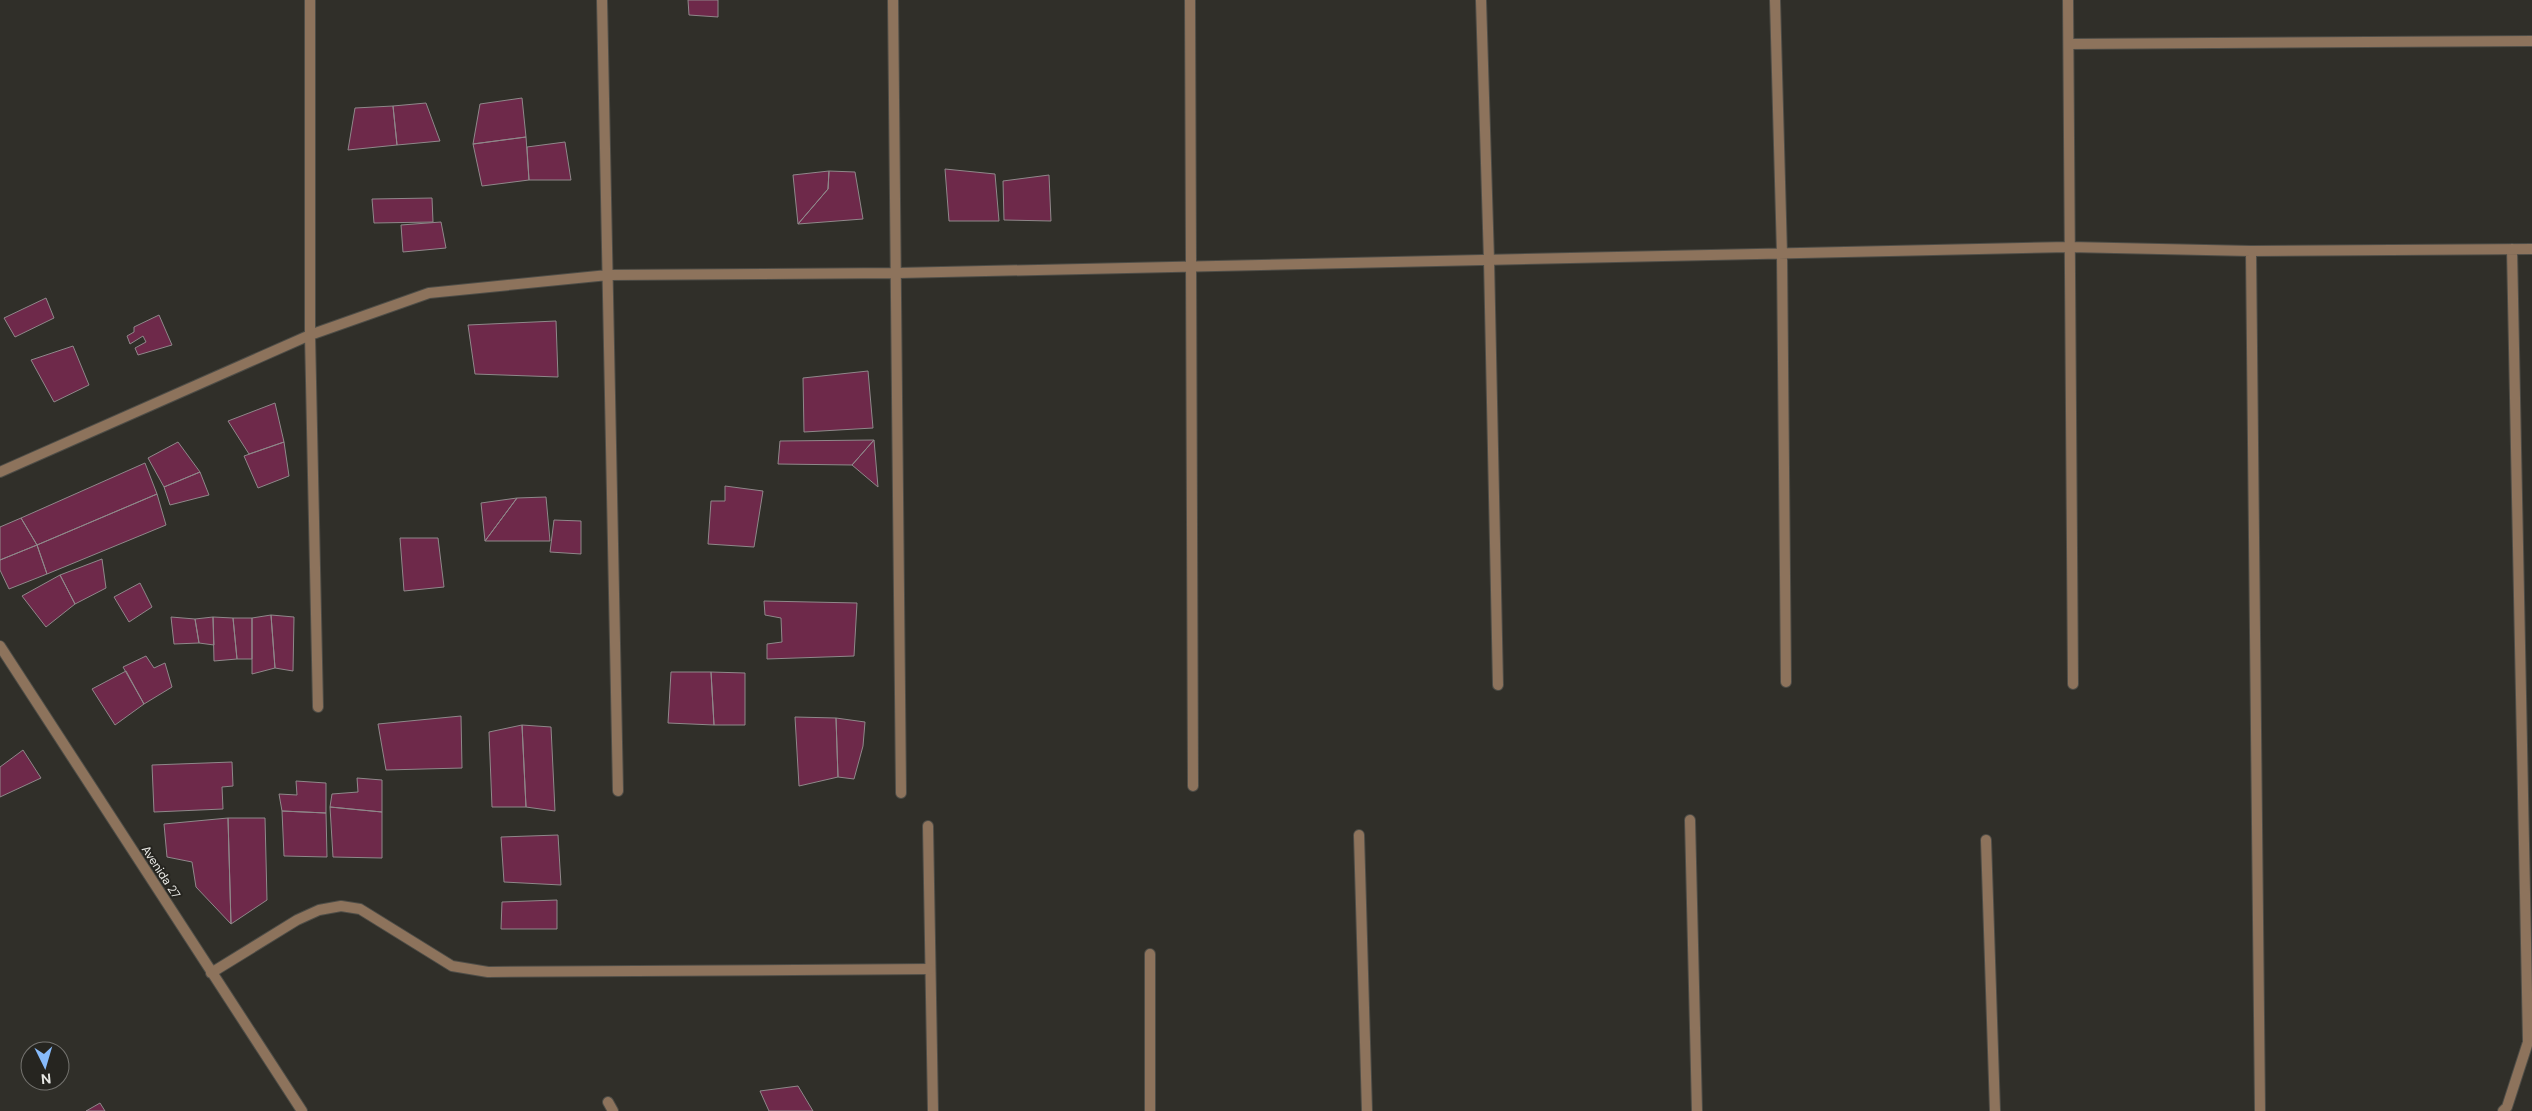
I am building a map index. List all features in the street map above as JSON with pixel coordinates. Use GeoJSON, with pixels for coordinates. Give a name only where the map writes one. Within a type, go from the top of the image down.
{"type":"FeatureCollection","features":[{"type":"Feature","properties":{"kind":"street"},"geometry":{"type":"LineString","coordinates":[[310,0],[310,335],[318,707]]}},
{"type":"Feature","properties":{"kind":"street"},"geometry":{"type":"LineString","coordinates":[[602,0],[618,791]]}},
{"type":"Feature","properties":{"kind":"street"},"geometry":{"type":"LineString","coordinates":[[893,0],[898,273],[902,793]]}},
{"type":"Feature","properties":{"kind":"street"},"geometry":{"type":"LineString","coordinates":[[1190,0],[1193,786]]}},
{"type":"Feature","properties":{"kind":"street"},"geometry":{"type":"LineString","coordinates":[[1481,0],[1489,260],[1498,685]]}},
{"type":"Feature","properties":{"kind":"street"},"geometry":{"type":"LineString","coordinates":[[1775,0],[1782,254],[1786,682]]}},
{"type":"Feature","properties":{"kind":"street"},"geometry":{"type":"LineString","coordinates":[[2068,0],[2073,684]]}},
{"type":"Feature","properties":{"kind":"street"},"geometry":{"type":"LineString","coordinates":[[2069,44],[2532,42]]}},
{"type":"Feature","properties":{"kind":"street"},"geometry":{"type":"LineString","coordinates":[[0,472],[310,335],[429,293],[608,275],[898,273],[2069,247],[2251,251],[2532,249]]}},
{"type":"Feature","properties":{"kind":"street"},"geometry":{"type":"LineString","coordinates":[[2503,1111],[2507,1107],[2528,1042],[2512,249]]}},
{"type":"Feature","properties":{"kind":"street"},"geometry":{"type":"LineString","coordinates":[[2251,251],[2260,1111]]}},
{"type":"Feature","properties":{"kind":"street","name":"Avenida 27"},"geometry":{"type":"LineString","coordinates":[[0,646],[302,1111]]}},
{"type":"Feature","properties":{"kind":"street"},"geometry":{"type":"LineString","coordinates":[[1690,820],[1697,1111]]}},
{"type":"Feature","properties":{"kind":"street"},"geometry":{"type":"LineString","coordinates":[[928,826],[933,1111]]}},
{"type":"Feature","properties":{"kind":"street"},"geometry":{"type":"LineString","coordinates":[[1359,835],[1368,1111]]}},
{"type":"Feature","properties":{"kind":"street"},"geometry":{"type":"LineString","coordinates":[[1986,840],[1995,1111]]}},
{"type":"Feature","properties":{"kind":"street"},"geometry":{"type":"LineString","coordinates":[[211,973],[297,920],[319,910],[341,906],[360,909],[452,966],[488,972],[930,969]]}},
{"type":"Feature","properties":{"kind":"street"},"geometry":{"type":"LineString","coordinates":[[1150,954],[1150,1111]]}},
{"type":"Feature","properties":{"kind":"building"},"geometry":{"type":"Polygon","coordinates":[[[688,0],[718,0],[718,17],[689,15],[688,0]]]}},
{"type":"Feature","properties":{"kind":"building"},"geometry":{"type":"Polygon","coordinates":[[[522,98],[526,137],[473,144],[480,104],[522,98]]]}},
{"type":"Feature","properties":{"kind":"building"},"geometry":{"type":"Polygon","coordinates":[[[426,103],[440,141],[397,145],[393,106],[426,103]]]}},
{"type":"Feature","properties":{"kind":"building"},"geometry":{"type":"Polygon","coordinates":[[[393,106],[397,145],[348,150],[355,108],[393,106]]]}},
{"type":"Feature","properties":{"kind":"building"},"geometry":{"type":"Polygon","coordinates":[[[526,137],[529,180],[482,186],[473,144],[526,137]]]}},
{"type":"Feature","properties":{"kind":"building"},"geometry":{"type":"Polygon","coordinates":[[[565,142],[571,180],[529,180],[527,147],[565,142]]]}},
{"type":"Feature","properties":{"kind":"building"},"geometry":{"type":"Polygon","coordinates":[[[945,169],[995,174],[999,221],[949,221],[945,169]]]}},
{"type":"Feature","properties":{"kind":"building"},"geometry":{"type":"Polygon","coordinates":[[[829,171],[855,172],[863,219],[798,224],[828,189],[829,171]]]}},
{"type":"Feature","properties":{"kind":"building"},"geometry":{"type":"Polygon","coordinates":[[[829,171],[828,189],[798,224],[793,175],[829,171]]]}},
{"type":"Feature","properties":{"kind":"building"},"geometry":{"type":"Polygon","coordinates":[[[1049,175],[1051,221],[1004,220],[1003,181],[1049,175]]]}},
{"type":"Feature","properties":{"kind":"building"},"geometry":{"type":"Polygon","coordinates":[[[432,198],[433,222],[374,223],[372,199],[432,198]]]}},
{"type":"Feature","properties":{"kind":"building"},"geometry":{"type":"Polygon","coordinates":[[[441,222],[446,248],[403,252],[401,225],[441,222]]]}},
{"type":"Feature","properties":{"kind":"building"},"geometry":{"type":"Polygon","coordinates":[[[46,298],[54,318],[15,337],[4,318],[46,298]]]}},
{"type":"Feature","properties":{"kind":"building"},"geometry":{"type":"Polygon","coordinates":[[[159,315],[172,345],[138,355],[135,348],[146,342],[143,336],[130,344],[127,336],[134,332],[134,327],[159,315]]]}},
{"type":"Feature","properties":{"kind":"building"},"geometry":{"type":"Polygon","coordinates":[[[556,321],[558,377],[475,374],[468,325],[556,321]]]}},
{"type":"Feature","properties":{"kind":"building"},"geometry":{"type":"Polygon","coordinates":[[[73,346],[89,385],[54,402],[31,360],[73,346]]]}},
{"type":"Feature","properties":{"kind":"building"},"geometry":{"type":"Polygon","coordinates":[[[868,371],[873,428],[804,432],[803,378],[868,371]]]}},
{"type":"Feature","properties":{"kind":"building"},"geometry":{"type":"Polygon","coordinates":[[[275,403],[284,442],[249,454],[228,421],[275,403]]]}},
{"type":"Feature","properties":{"kind":"building"},"geometry":{"type":"Polygon","coordinates":[[[874,440],[852,465],[778,464],[780,441],[874,440]]]}},
{"type":"Feature","properties":{"kind":"building"},"geometry":{"type":"Polygon","coordinates":[[[874,440],[878,487],[852,465],[874,440]]]}},
{"type":"Feature","properties":{"kind":"building"},"geometry":{"type":"Polygon","coordinates":[[[178,442],[200,472],[164,487],[148,458],[178,442]]]}},
{"type":"Feature","properties":{"kind":"building"},"geometry":{"type":"Polygon","coordinates":[[[284,442],[289,476],[258,488],[244,456],[284,442]]]}},
{"type":"Feature","properties":{"kind":"building"},"geometry":{"type":"Polygon","coordinates":[[[145,463],[157,494],[37,545],[21,518],[145,463]]]}},
{"type":"Feature","properties":{"kind":"building"},"geometry":{"type":"Polygon","coordinates":[[[200,472],[209,495],[170,505],[164,487],[200,472]]]}},
{"type":"Feature","properties":{"kind":"building"},"geometry":{"type":"Polygon","coordinates":[[[725,486],[763,491],[754,547],[708,544],[711,501],[725,501],[725,486]]]}},
{"type":"Feature","properties":{"kind":"building"},"geometry":{"type":"Polygon","coordinates":[[[157,494],[166,525],[47,574],[37,545],[157,494]]]}},
{"type":"Feature","properties":{"kind":"building"},"geometry":{"type":"Polygon","coordinates":[[[546,497],[550,541],[485,541],[517,498],[546,497]]]}},
{"type":"Feature","properties":{"kind":"building"},"geometry":{"type":"Polygon","coordinates":[[[517,498],[485,541],[481,503],[517,498]]]}},
{"type":"Feature","properties":{"kind":"building"},"geometry":{"type":"Polygon","coordinates":[[[21,518],[37,545],[0,560],[0,527],[21,518]]]}},
{"type":"Feature","properties":{"kind":"building"},"geometry":{"type":"Polygon","coordinates":[[[554,520],[581,521],[581,554],[550,552],[554,520]]]}},
{"type":"Feature","properties":{"kind":"building"},"geometry":{"type":"Polygon","coordinates":[[[400,538],[438,538],[444,587],[404,591],[400,538]]]}},
{"type":"Feature","properties":{"kind":"building"},"geometry":{"type":"Polygon","coordinates":[[[37,545],[47,574],[9,589],[0,570],[0,560],[37,545]]]}},
{"type":"Feature","properties":{"kind":"building"},"geometry":{"type":"Polygon","coordinates":[[[102,559],[106,588],[75,604],[60,575],[102,559]]]}},
{"type":"Feature","properties":{"kind":"building"},"geometry":{"type":"Polygon","coordinates":[[[60,575],[75,604],[46,627],[22,596],[60,575]]]}},
{"type":"Feature","properties":{"kind":"building"},"geometry":{"type":"Polygon","coordinates":[[[140,583],[152,607],[129,622],[114,597],[140,583]]]}},
{"type":"Feature","properties":{"kind":"building"},"geometry":{"type":"Polygon","coordinates":[[[764,601],[857,603],[854,656],[767,659],[767,644],[782,642],[781,618],[765,615],[764,601]]]}},
{"type":"Feature","properties":{"kind":"building"},"geometry":{"type":"Polygon","coordinates":[[[271,615],[294,617],[293,671],[275,668],[271,615]]]}},
{"type":"Feature","properties":{"kind":"building"},"geometry":{"type":"Polygon","coordinates":[[[271,615],[275,668],[252,674],[252,618],[271,615]]]}},
{"type":"Feature","properties":{"kind":"building"},"geometry":{"type":"Polygon","coordinates":[[[171,617],[195,619],[199,643],[174,644],[171,617]]]}},
{"type":"Feature","properties":{"kind":"building"},"geometry":{"type":"Polygon","coordinates":[[[213,617],[233,618],[237,659],[214,661],[213,617]]]}},
{"type":"Feature","properties":{"kind":"building"},"geometry":{"type":"Polygon","coordinates":[[[213,617],[214,645],[199,643],[195,619],[213,617]]]}},
{"type":"Feature","properties":{"kind":"building"},"geometry":{"type":"Polygon","coordinates":[[[233,618],[252,618],[252,659],[237,659],[233,618]]]}},
{"type":"Feature","properties":{"kind":"building"},"geometry":{"type":"Polygon","coordinates":[[[146,656],[154,668],[165,663],[172,687],[144,704],[123,667],[146,656]]]}},
{"type":"Feature","properties":{"kind":"building"},"geometry":{"type":"Polygon","coordinates":[[[126,671],[144,704],[115,725],[92,689],[126,671]]]}},
{"type":"Feature","properties":{"kind":"building"},"geometry":{"type":"Polygon","coordinates":[[[671,672],[711,672],[714,725],[668,723],[671,672]]]}},
{"type":"Feature","properties":{"kind":"building"},"geometry":{"type":"Polygon","coordinates":[[[711,672],[745,673],[745,725],[714,725],[711,672]]]}},
{"type":"Feature","properties":{"kind":"building"},"geometry":{"type":"Polygon","coordinates":[[[461,716],[462,768],[386,770],[378,724],[461,716]]]}},
{"type":"Feature","properties":{"kind":"building"},"geometry":{"type":"Polygon","coordinates":[[[795,717],[836,718],[838,777],[799,786],[795,717]]]}},
{"type":"Feature","properties":{"kind":"building"},"geometry":{"type":"Polygon","coordinates":[[[836,718],[865,722],[863,746],[854,779],[838,777],[836,718]]]}},
{"type":"Feature","properties":{"kind":"building"},"geometry":{"type":"Polygon","coordinates":[[[522,725],[551,727],[555,811],[526,807],[522,725]]]}},
{"type":"Feature","properties":{"kind":"building"},"geometry":{"type":"Polygon","coordinates":[[[522,725],[526,807],[492,807],[489,732],[522,725]]]}},
{"type":"Feature","properties":{"kind":"building"},"geometry":{"type":"Polygon","coordinates":[[[23,750],[41,778],[0,797],[0,767],[23,750]]]}},
{"type":"Feature","properties":{"kind":"building"},"geometry":{"type":"Polygon","coordinates":[[[232,762],[233,786],[222,787],[223,809],[154,812],[152,765],[232,762]]]}},
{"type":"Feature","properties":{"kind":"building"},"geometry":{"type":"Polygon","coordinates":[[[357,778],[382,780],[382,812],[330,807],[332,794],[358,792],[357,778]]]}},
{"type":"Feature","properties":{"kind":"building"},"geometry":{"type":"Polygon","coordinates":[[[296,781],[326,783],[326,813],[282,811],[279,794],[297,795],[296,781]]]}},
{"type":"Feature","properties":{"kind":"building"},"geometry":{"type":"Polygon","coordinates":[[[330,807],[382,812],[382,858],[333,857],[330,807]]]}},
{"type":"Feature","properties":{"kind":"building"},"geometry":{"type":"Polygon","coordinates":[[[282,811],[326,813],[327,857],[284,856],[282,811]]]}},
{"type":"Feature","properties":{"kind":"building"},"geometry":{"type":"Polygon","coordinates":[[[228,818],[231,924],[196,887],[192,862],[167,857],[164,824],[228,818]]]}},
{"type":"Feature","properties":{"kind":"building"},"geometry":{"type":"Polygon","coordinates":[[[228,818],[265,818],[267,900],[231,924],[228,818]]]}},
{"type":"Feature","properties":{"kind":"building"},"geometry":{"type":"Polygon","coordinates":[[[558,835],[561,885],[504,882],[501,837],[558,835]]]}},
{"type":"Feature","properties":{"kind":"building"},"geometry":{"type":"Polygon","coordinates":[[[557,900],[557,929],[501,929],[502,902],[557,900]]]}},
{"type":"Feature","properties":{"kind":"building"},"geometry":{"type":"Polygon","coordinates":[[[798,1086],[813,1111],[769,1111],[760,1091],[798,1086]]]}},
{"type":"Feature","properties":{"kind":"building"},"geometry":{"type":"Polygon","coordinates":[[[100,1103],[105,1111],[86,1111],[100,1103]]]}}]}
